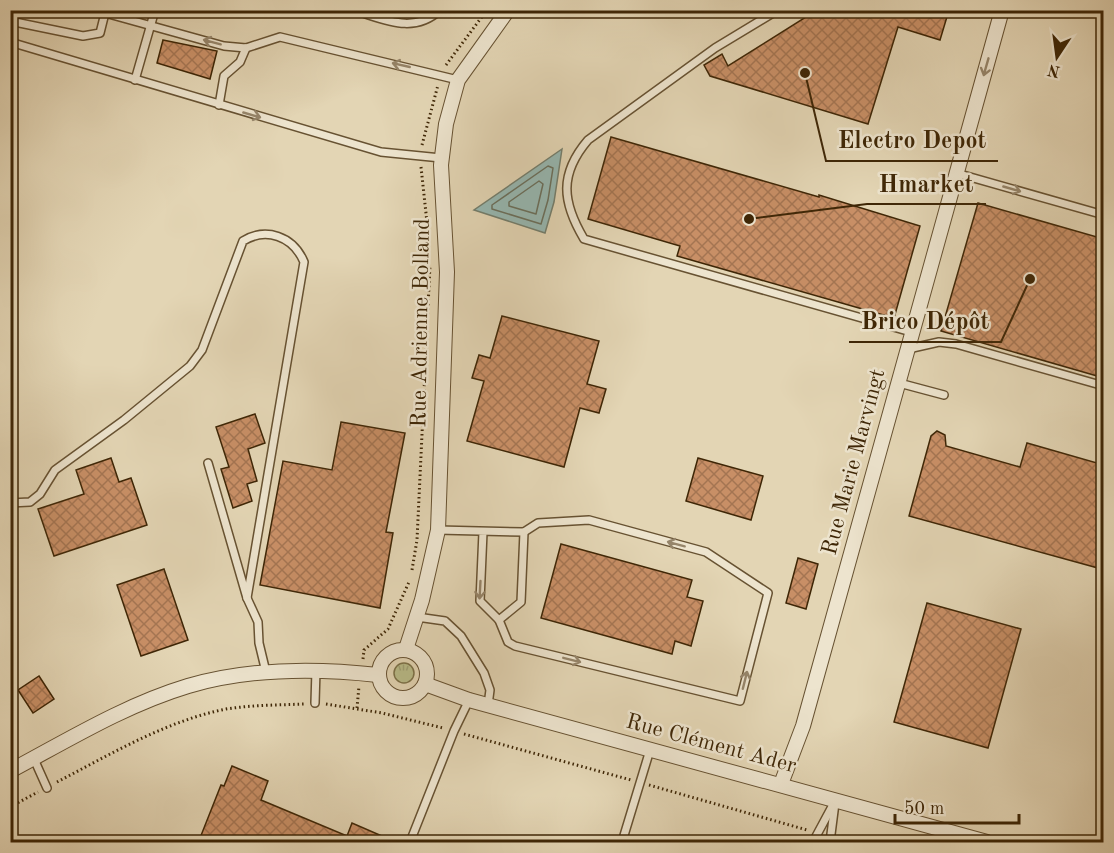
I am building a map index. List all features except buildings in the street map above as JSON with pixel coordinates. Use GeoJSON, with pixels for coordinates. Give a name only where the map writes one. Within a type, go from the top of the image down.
{"type":"FeatureCollection","features":[{"type":"Feature","properties":{"kind":"street","name":"Rue Adrienne Bolland"},"geometry":{"type":"LineString","coordinates":[[406,649],[417,617],[438,530],[447,272],[441,158],[446,124],[458,80],[508,10]]}},
{"type":"Feature","properties":{"kind":"street","name":"Rue Marie Marvingt"},"geometry":{"type":"LineString","coordinates":[[781,784],[803,726],[1002,10]]}},
{"type":"Feature","properties":{"kind":"street"},"geometry":{"type":"LineString","coordinates":[[406,649],[413,651],[424,662],[428,677],[414,696],[398,698],[384,690],[378,675],[386,656],[406,649]]}},
{"type":"Feature","properties":{"kind":"street"},"geometry":{"type":"LineString","coordinates":[[10,771],[148,701],[189,686],[266,672],[316,670],[378,675]]}},
{"type":"Feature","properties":{"kind":"street","name":"Rue Clément Ader"},"geometry":{"type":"LineString","coordinates":[[425,684],[469,700],[781,784],[987,843]]}},
{"type":"Feature","properties":{"kind":"lane"},"geometry":{"type":"LineString","coordinates":[[135,80],[154,10]]}},
{"type":"Feature","properties":{"kind":"lane"},"geometry":{"type":"LineString","coordinates":[[353,10],[414,25],[429,21],[440,10]]}},
{"type":"Feature","properties":{"kind":"lane"},"geometry":{"type":"LineString","coordinates":[[778,10],[715,48],[588,140],[573,158],[567,178],[567,201],[573,222],[584,239],[911,332]]}},
{"type":"Feature","properties":{"kind":"lane"},"geometry":{"type":"LineString","coordinates":[[10,21],[83,36],[100,33],[105,13],[224,46],[246,48],[280,37],[442,74],[458,80]]}},
{"type":"Feature","properties":{"kind":"lane"},"geometry":{"type":"LineString","coordinates":[[10,42],[381,152],[441,158]]}},
{"type":"Feature","properties":{"kind":"lane"},"geometry":{"type":"LineString","coordinates":[[219,105],[224,76],[240,62],[246,48]]}},
{"type":"Feature","properties":{"kind":"lane"},"geometry":{"type":"LineString","coordinates":[[956,173],[1104,215]]}},
{"type":"Feature","properties":{"kind":"lane"},"geometry":{"type":"LineString","coordinates":[[10,503],[30,502],[40,495],[55,470],[124,420],[190,366],[202,350],[243,241],[255,234],[274,236],[291,243],[300,252],[304,262],[247,598]]}},
{"type":"Feature","properties":{"kind":"lane"},"geometry":{"type":"LineString","coordinates":[[906,350],[939,342],[956,344],[1104,386]]}},
{"type":"Feature","properties":{"kind":"lane"},"geometry":{"type":"LineString","coordinates":[[899,383],[944,395]]}},
{"type":"Feature","properties":{"kind":"lane"},"geometry":{"type":"LineString","coordinates":[[208,463],[247,598],[258,622],[259,643],[266,672]]}},
{"type":"Feature","properties":{"kind":"lane"},"geometry":{"type":"LineString","coordinates":[[438,530],[524,532],[538,523],[589,520],[706,552],[768,593],[740,701],[515,646],[508,642],[499,620],[480,601],[483,532]]}},
{"type":"Feature","properties":{"kind":"lane"},"geometry":{"type":"LineString","coordinates":[[499,620],[521,602],[524,532]]}},
{"type":"Feature","properties":{"kind":"lane"},"geometry":{"type":"LineString","coordinates":[[417,617],[445,621],[461,636],[484,673],[490,690],[488,705]]}},
{"type":"Feature","properties":{"kind":"lane"},"geometry":{"type":"LineString","coordinates":[[315,703],[316,670]]}},
{"type":"Feature","properties":{"kind":"lane"},"geometry":{"type":"LineString","coordinates":[[410,843],[454,731],[469,700]]}},
{"type":"Feature","properties":{"kind":"lane"},"geometry":{"type":"LineString","coordinates":[[622,843],[650,750]]}},
{"type":"Feature","properties":{"kind":"lane"},"geometry":{"type":"LineString","coordinates":[[34,759],[47,788]]}},
{"type":"Feature","properties":{"kind":"lane"},"geometry":{"type":"LineString","coordinates":[[813,843],[835,801]]}},
{"type":"Feature","properties":{"kind":"lane"},"geometry":{"type":"LineString","coordinates":[[831,839],[835,801]]}},
{"type":"Feature","properties":{"kind":"path"},"geometry":{"type":"LineString","coordinates":[[429,246],[421,156],[433,95],[447,62],[487,10]]}},
{"type":"Feature","properties":{"kind":"path"},"geometry":{"type":"LineString","coordinates":[[357,708],[364,650],[388,629],[410,581],[417,540],[430,256]]}},
{"type":"Feature","properties":{"kind":"path"},"geometry":{"type":"LineString","coordinates":[[10,807],[132,742],[178,724],[226,710],[315,703],[357,708],[454,731],[817,832]]}},
{"type":"Feature","properties":{"kind":"path"},"geometry":{"type":"LineString","coordinates":[[831,839],[856,843]]}},
{"type":"Feature","properties":{"kind":"green space"},"geometry":{"type":"Polygon","coordinates":[[[404,663],[411,666],[414,673],[411,680],[404,683],[397,680],[394,673],[397,666],[404,663]]]}},
{"type":"Feature","properties":{"kind":"water"},"geometry":{"type":"Polygon","coordinates":[[[562,149],[554,202],[545,233],[474,210],[562,149]]]}},
{"type":"Feature","properties":{"kind":"place","name":"Electro Depot"},"geometry":{"type":"Point","coordinates":[805,73]}},
{"type":"Feature","properties":{"kind":"place","name":"Hmarket"},"geometry":{"type":"Point","coordinates":[749,219]}},
{"type":"Feature","properties":{"kind":"place","name":"Brico Dépôt"},"geometry":{"type":"Point","coordinates":[1030,279]}}]}
